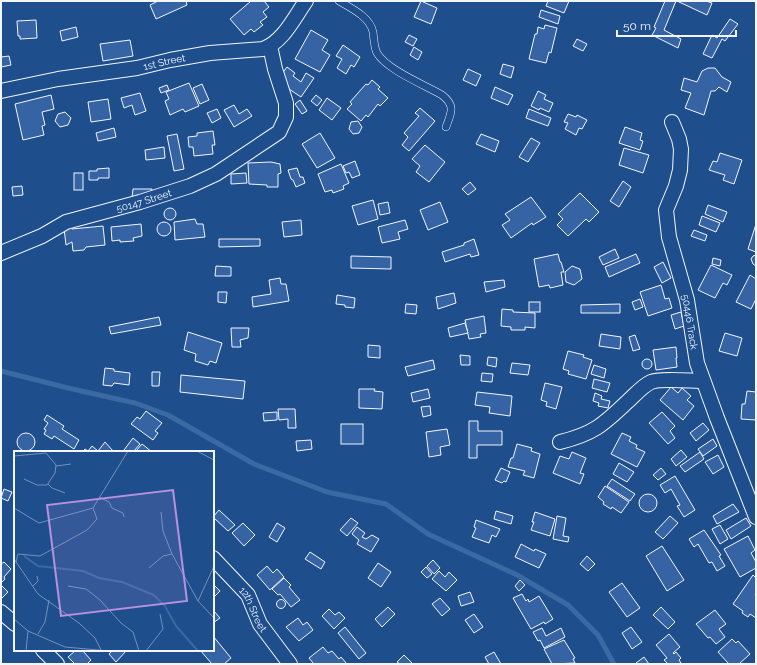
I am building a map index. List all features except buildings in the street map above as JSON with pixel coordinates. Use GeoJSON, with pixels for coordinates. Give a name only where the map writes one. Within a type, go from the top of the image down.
{"type":"FeatureCollection","features":[{"type":"Feature","properties":{"kind":"street"},"geometry":{"type":"LineString","coordinates":[[270,46],[284,33],[306,1]]}},
{"type":"Feature","properties":{"kind":"street","name":"1st Street"},"geometry":{"type":"LineString","coordinates":[[1,91],[58,79],[137,68],[210,53],[257,50],[270,46]]}},
{"type":"Feature","properties":{"kind":"street","name":"50147 Street"},"geometry":{"type":"LineString","coordinates":[[1,253],[42,236],[56,227],[74,219],[140,202],[190,186],[216,174],[279,132],[286,117],[286,104],[275,69],[270,46]]}},
{"type":"Feature","properties":{"kind":"street","name":"50446 Track"},"geometry":{"type":"LineString","coordinates":[[672,122],[679,139],[681,149],[680,170],[676,186],[666,210],[669,237],[687,300],[697,363],[756,517]]}},
{"type":"Feature","properties":{"kind":"street"},"geometry":{"type":"LineString","coordinates":[[560,442],[577,438],[594,431],[611,418],[642,388],[651,382],[703,381]]}},
{"type":"Feature","properties":{"kind":"street","name":"12th Street"},"geometry":{"type":"LineString","coordinates":[[214,559],[248,595],[260,624],[290,664]]}},
{"type":"Feature","properties":{"kind":"street"},"geometry":{"type":"LineString","coordinates":[[1,612],[14,623]]}},
{"type":"Feature","properties":{"kind":"street"},"geometry":{"type":"LineString","coordinates":[[44,651],[57,664]]}},
{"type":"Feature","properties":{"kind":"lane"},"geometry":{"type":"LineString","coordinates":[[340,1],[353,9],[372,28],[377,53],[384,60],[397,71],[447,98],[452,105],[446,127]]}},
{"type":"Feature","properties":{"kind":"waterway"},"geometry":{"type":"LineString","coordinates":[[1,371],[135,403],[168,415],[254,464],[327,492],[386,504],[428,534],[517,575],[568,605],[598,635],[614,664]]}}]}
